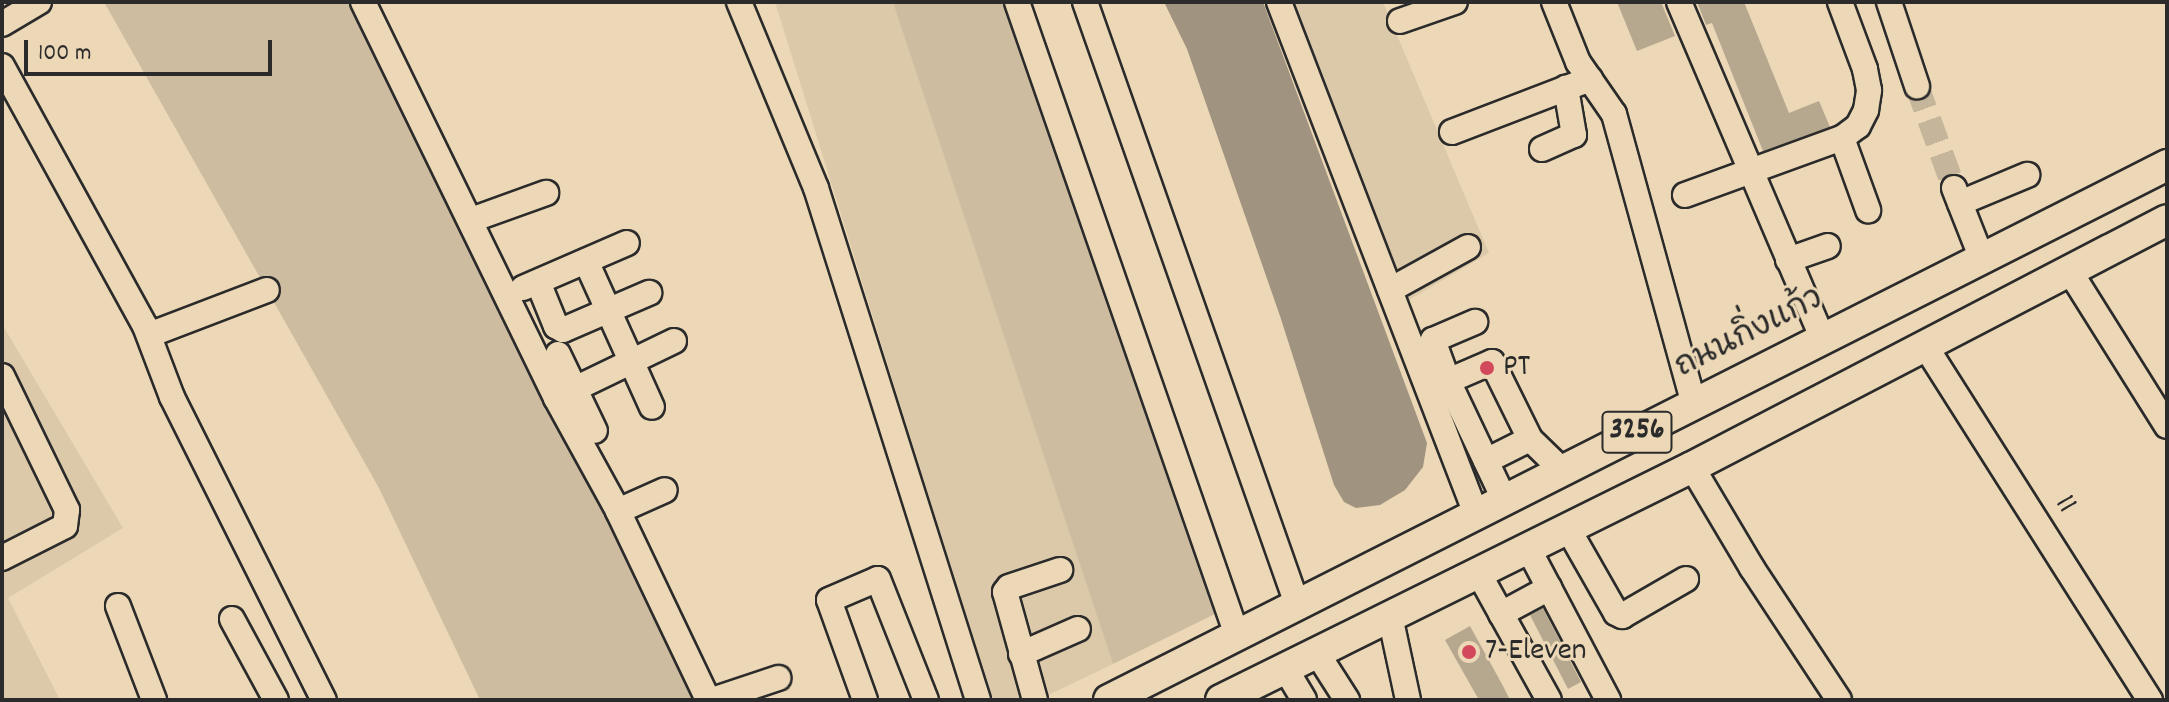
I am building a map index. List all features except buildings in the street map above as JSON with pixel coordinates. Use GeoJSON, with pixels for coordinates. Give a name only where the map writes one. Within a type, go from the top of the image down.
{"type":"FeatureCollection","features":[{"type":"Feature","properties":{"kind":"main road","name":"ถนนกิ่งแก้ว"},"geometry":{"type":"LineString","coordinates":[[1109,700],[2167,165]]}},
{"type":"Feature","properties":{"kind":"main road"},"geometry":{"type":"LineString","coordinates":[[2133,183],[2162,223]]}},
{"type":"Feature","properties":{"kind":"main road","name":"3256"},"geometry":{"type":"LineString","coordinates":[[1221,700],[1692,467],[2162,223]]}},
{"type":"Feature","properties":{"kind":"street"},"geometry":{"type":"LineString","coordinates":[[2,24],[39,2]]}},
{"type":"Feature","properties":{"kind":"street"},"geometry":{"type":"LineString","coordinates":[[363,2],[507,295],[566,394],[618,511],[710,700],[778,678]]}},
{"type":"Feature","properties":{"kind":"street"},"geometry":{"type":"LineString","coordinates":[[739,2],[816,188],[978,700]]}},
{"type":"Feature","properties":{"kind":"street"},"geometry":{"type":"LineString","coordinates":[[1017,2],[1237,635]]}},
{"type":"Feature","properties":{"kind":"street"},"geometry":{"type":"LineString","coordinates":[[1085,2],[1297,604]]}},
{"type":"Feature","properties":{"kind":"street"},"geometry":{"type":"LineString","coordinates":[[1279,2],[1476,514]]}},
{"type":"Feature","properties":{"kind":"street"},"geometry":{"type":"LineString","coordinates":[[1400,21],[1455,2]]}},
{"type":"Feature","properties":{"kind":"street"},"geometry":{"type":"LineString","coordinates":[[1554,2],[1578,62],[1614,114],[1694,404]]}},
{"type":"Feature","properties":{"kind":"street"},"geometry":{"type":"LineString","coordinates":[[1679,2],[1749,172],[1823,339]]}},
{"type":"Feature","properties":{"kind":"street"},"geometry":{"type":"LineString","coordinates":[[1685,195],[1842,138],[1858,126],[1866,110],[1869,90],[1865,69],[1840,2]]}},
{"type":"Feature","properties":{"kind":"street"},"geometry":{"type":"LineString","coordinates":[[1889,2],[1917,86]]}},
{"type":"Feature","properties":{"kind":"street"},"geometry":{"type":"LineString","coordinates":[[2,66],[9,93],[149,335],[172,397],[324,700]]}},
{"type":"Feature","properties":{"kind":"street"},"geometry":{"type":"LineString","coordinates":[[1452,132],[1590,79]]}},
{"type":"Feature","properties":{"kind":"street"},"geometry":{"type":"LineString","coordinates":[[1542,149],[1574,135],[1566,88]]}},
{"type":"Feature","properties":{"kind":"street"},"geometry":{"type":"LineString","coordinates":[[1842,138],[1868,210]]}},
{"type":"Feature","properties":{"kind":"street"},"geometry":{"type":"LineString","coordinates":[[1982,259],[1957,196],[2027,175]]}},
{"type":"Feature","properties":{"kind":"street"},"geometry":{"type":"LineString","coordinates":[[471,220],[546,193]]}},
{"type":"Feature","properties":{"kind":"street"},"geometry":{"type":"LineString","coordinates":[[507,295],[627,243]]}},
{"type":"Feature","properties":{"kind":"street"},"geometry":{"type":"LineString","coordinates":[[1788,260],[1828,246]]}},
{"type":"Feature","properties":{"kind":"street"},"geometry":{"type":"LineString","coordinates":[[1390,290],[1468,247]]}},
{"type":"Feature","properties":{"kind":"street"},"geometry":{"type":"LineString","coordinates":[[586,261],[629,363],[652,407]]}},
{"type":"Feature","properties":{"kind":"street"},"geometry":{"type":"LineString","coordinates":[[2069,270],[2167,426]]}},
{"type":"Feature","properties":{"kind":"street"},"geometry":{"type":"LineString","coordinates":[[538,282],[559,330],[649,293]]}},
{"type":"Feature","properties":{"kind":"street"},"geometry":{"type":"LineString","coordinates":[[149,335],[267,290]]}},
{"type":"Feature","properties":{"kind":"street"},"geometry":{"type":"LineString","coordinates":[[1475,322],[1433,340],[1448,381],[1504,499]]}},
{"type":"Feature","properties":{"kind":"street"},"geometry":{"type":"LineString","coordinates":[[566,394],[674,341]]}},
{"type":"Feature","properties":{"kind":"street","name":"11"},"geometry":{"type":"LineString","coordinates":[[1924,344],[2150,700]]}},
{"type":"Feature","properties":{"kind":"street"},"geometry":{"type":"LineString","coordinates":[[558,354],[566,394],[595,431]]}},
{"type":"Feature","properties":{"kind":"street"},"geometry":{"type":"LineString","coordinates":[[1448,381],[1492,362],[1530,439],[1562,470]]}},
{"type":"Feature","properties":{"kind":"street"},"geometry":{"type":"LineString","coordinates":[[2,376],[67,510],[65,526],[2,558]]}},
{"type":"Feature","properties":{"kind":"street"},"geometry":{"type":"LineString","coordinates":[[1486,461],[1530,439]]}},
{"type":"Feature","properties":{"kind":"street"},"geometry":{"type":"LineString","coordinates":[[1692,467],[1752,568],[1839,700]]}},
{"type":"Feature","properties":{"kind":"street"},"geometry":{"type":"LineString","coordinates":[[618,511],[665,490]]}},
{"type":"Feature","properties":{"kind":"street"},"geometry":{"type":"LineString","coordinates":[[1567,527],[1616,613],[1622,616],[1686,579]]}},
{"type":"Feature","properties":{"kind":"street"},"geometry":{"type":"LineString","coordinates":[[1528,548],[1608,700]]}},
{"type":"Feature","properties":{"kind":"street"},"geometry":{"type":"LineString","coordinates":[[1035,700],[1005,592],[1009,587],[1060,570]]}},
{"type":"Feature","properties":{"kind":"street"},"geometry":{"type":"LineString","coordinates":[[1478,572],[1549,700]]}},
{"type":"Feature","properties":{"kind":"street"},"geometry":{"type":"LineString","coordinates":[[865,700],[829,600],[878,579],[926,700]]}},
{"type":"Feature","properties":{"kind":"street"},"geometry":{"type":"LineString","coordinates":[[1501,614],[1549,588]]}},
{"type":"Feature","properties":{"kind":"street"},"geometry":{"type":"LineString","coordinates":[[118,606],[154,700]]}},
{"type":"Feature","properties":{"kind":"street"},"geometry":{"type":"LineString","coordinates":[[1390,616],[1408,700]]}},
{"type":"Feature","properties":{"kind":"street"},"geometry":{"type":"LineString","coordinates":[[232,619],[276,700]]}},
{"type":"Feature","properties":{"kind":"street"},"geometry":{"type":"LineString","coordinates":[[1021,654],[1078,629]]}},
{"type":"Feature","properties":{"kind":"street"},"geometry":{"type":"LineString","coordinates":[[1317,653],[1347,700]]}},
{"type":"Feature","properties":{"kind":"street"},"geometry":{"type":"LineString","coordinates":[[1285,668],[1304,700]]}},
{"type":"Feature","properties":{"kind":"shaded area"},"geometry":{"type":"Polygon","coordinates":[[[104,2],[355,2],[698,700],[480,700],[379,488],[104,2]]]}},
{"type":"Feature","properties":{"kind":"shaded area"},"geometry":{"type":"Polygon","coordinates":[[[775,2],[894,2],[1113,664],[1038,700],[992,700],[775,2]]]}},
{"type":"Feature","properties":{"kind":"shaded area"},"geometry":{"type":"Polygon","coordinates":[[[893,2],[1010,2],[1223,610],[1113,664],[893,2]]]}},
{"type":"Feature","properties":{"kind":"shaded area"},"geometry":{"type":"Polygon","coordinates":[[[1164,2],[1263,2],[1427,443],[1423,467],[1405,490],[1380,505],[1356,508],[1344,502],[1334,485],[1280,316],[1187,49],[1164,2]]]}},
{"type":"Feature","properties":{"kind":"shaded area"},"geometry":{"type":"Polygon","coordinates":[[[1294,2],[1383,2],[1489,253],[1407,301],[1294,2]]]}},
{"type":"Feature","properties":{"kind":"shaded area"},"geometry":{"type":"Polygon","coordinates":[[[2,324],[123,528],[8,598],[60,700],[2,700],[2,324]]]}},
{"type":"Feature","properties":{"kind":"tunnel"},"geometry":{"type":"LineString","coordinates":[[1917,86],[1954,188]]}},
{"type":"Feature","properties":{"kind":"place","name":"PT"},"geometry":{"type":"Point","coordinates":[1487,368]}},
{"type":"Feature","properties":{"kind":"place","name":"7-Eleven"},"geometry":{"type":"Point","coordinates":[1469,652]}}]}
